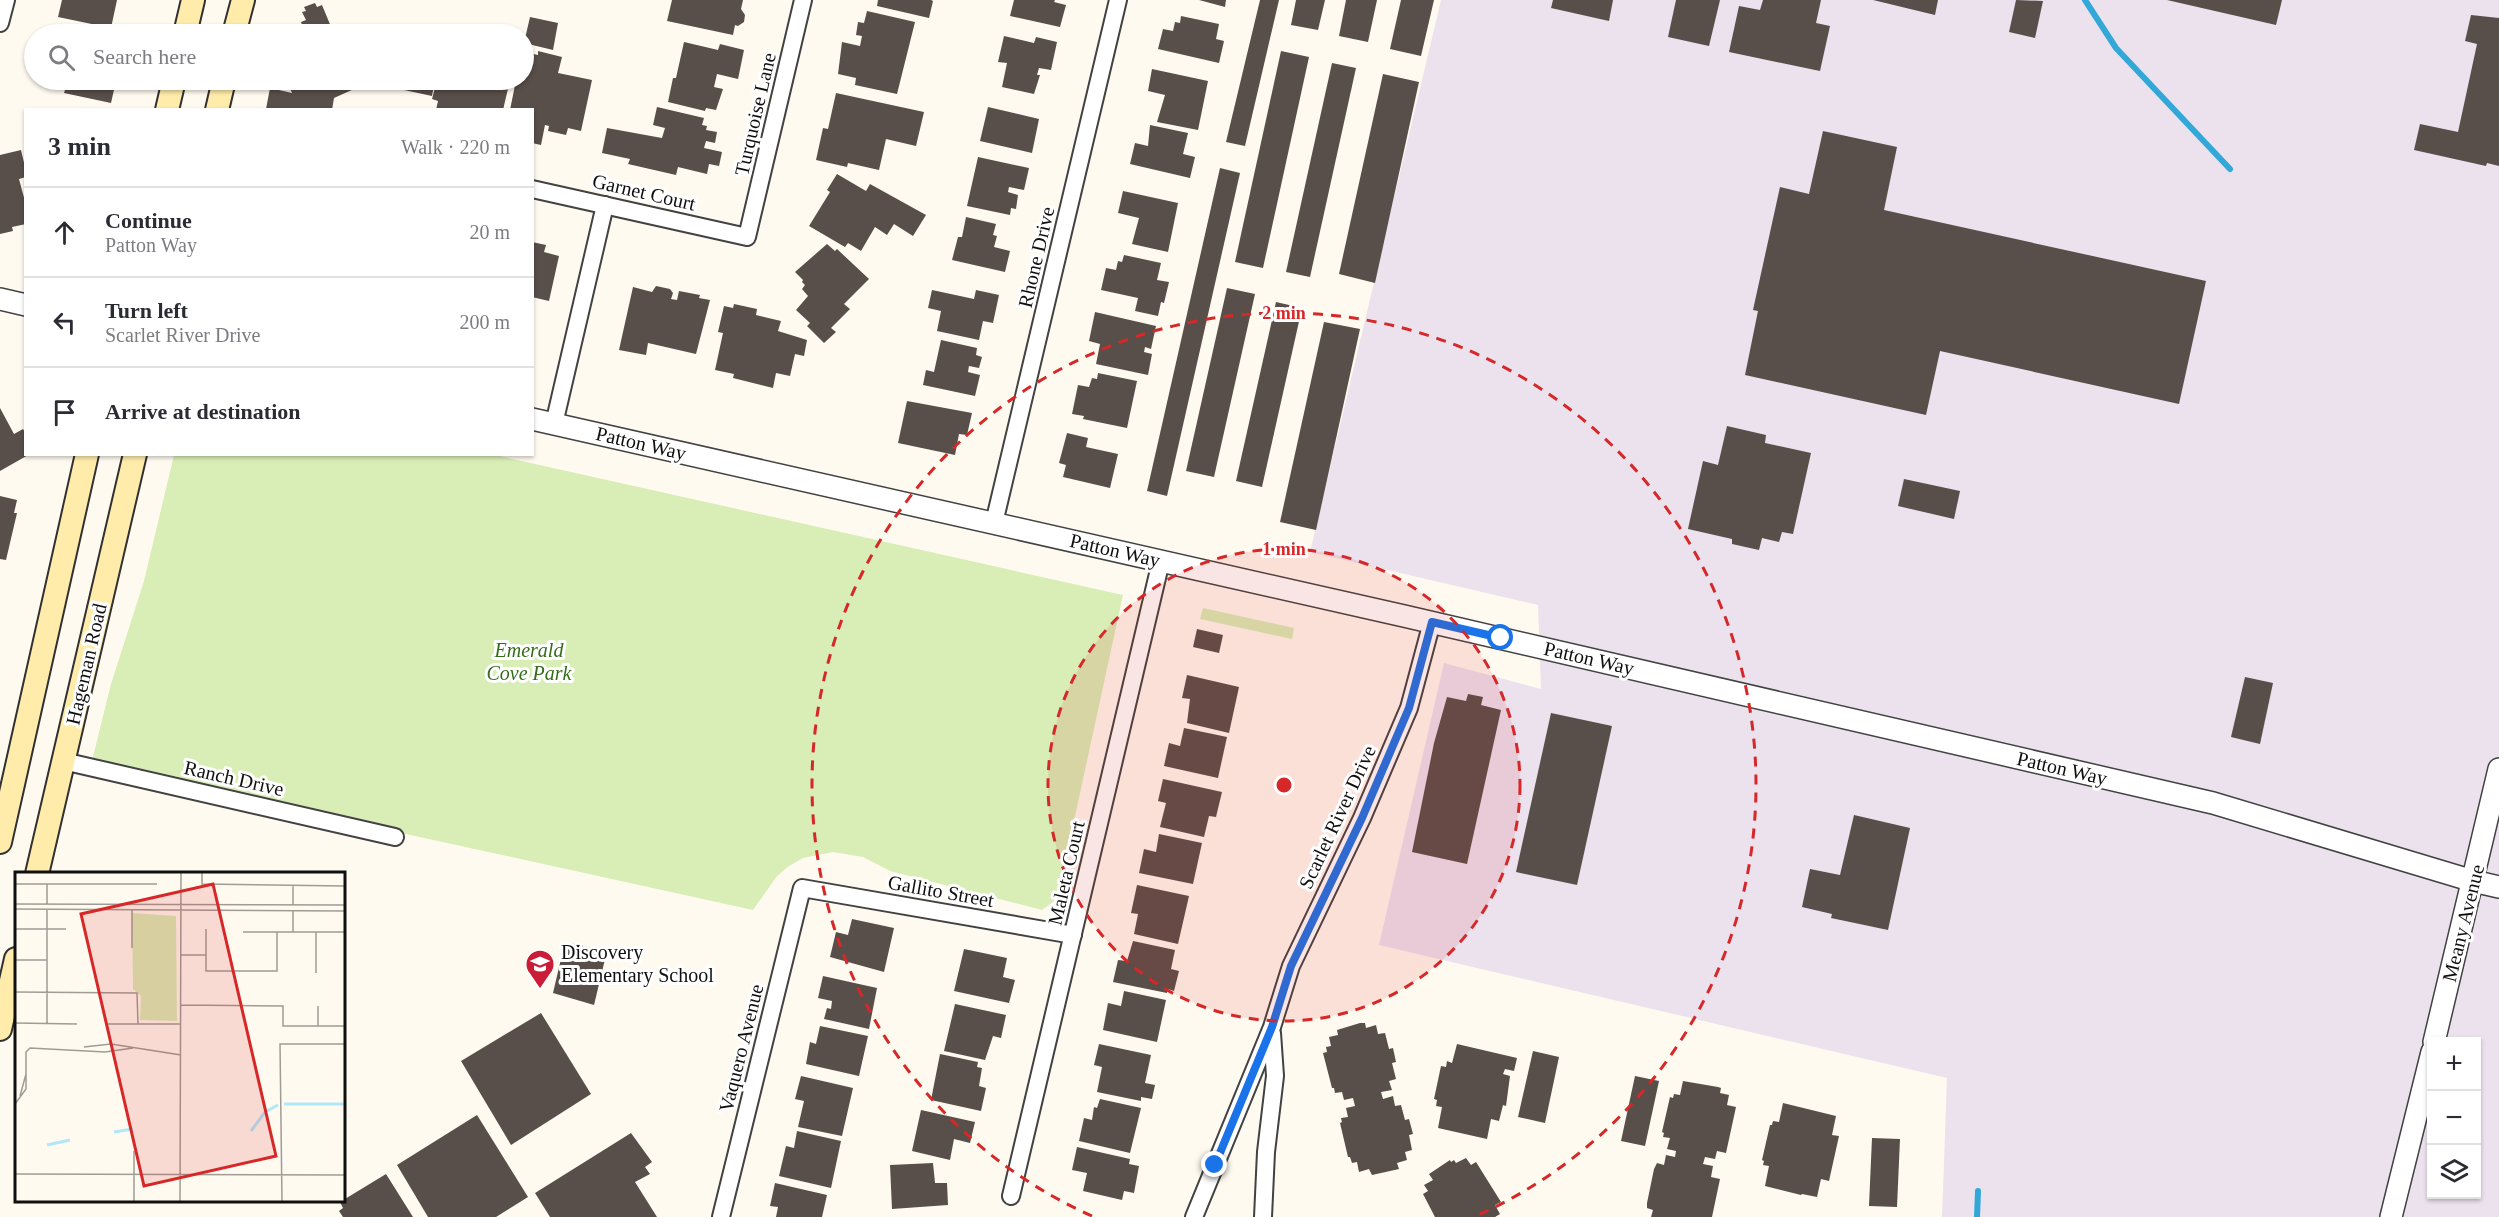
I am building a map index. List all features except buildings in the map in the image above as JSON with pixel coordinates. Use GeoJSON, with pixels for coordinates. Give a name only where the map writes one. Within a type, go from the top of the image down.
{"type":"FeatureCollection","features":[{"type":"Feature","properties":{"kind":"main road"},"geometry":{"type":"LineString","coordinates":[[187,24],[193,0]]}},
{"type":"Feature","properties":{"kind":"main road"},"geometry":{"type":"LineString","coordinates":[[237,24],[243,0]]}},
{"type":"Feature","properties":{"kind":"main road"},"geometry":{"type":"LineString","coordinates":[[167,108],[172,90]]}},
{"type":"Feature","properties":{"kind":"main road"},"geometry":{"type":"LineString","coordinates":[[217,108],[222,90]]}},
{"type":"Feature","properties":{"kind":"main road"},"geometry":{"type":"LineString","coordinates":[[0,842],[87,456]]}},
{"type":"Feature","properties":{"kind":"main road","name":"Hageman Road"},"geometry":{"type":"LineString","coordinates":[[37,872],[135,456]]}},
{"type":"Feature","properties":{"kind":"main road"},"geometry":{"type":"LineString","coordinates":[[0,1029],[15,963]]}},
{"type":"Feature","properties":{"kind":"street"},"geometry":{"type":"LineString","coordinates":[[0,23],[6,0]]}},
{"type":"Feature","properties":{"kind":"street","name":"Turquoise Lane"},"geometry":{"type":"LineString","coordinates":[[747,237],[803,0]]}},
{"type":"Feature","properties":{"kind":"street","name":"Rhone Drive"},"geometry":{"type":"LineString","coordinates":[[994,523],[1118,0]]}},
{"type":"Feature","properties":{"kind":"street","name":"Garnet Court"},"geometry":{"type":"LineString","coordinates":[[534,189],[747,237]]}},
{"type":"Feature","properties":{"kind":"street"},"geometry":{"type":"LineString","coordinates":[[554,424],[605,205]]}},
{"type":"Feature","properties":{"kind":"street"},"geometry":{"type":"LineString","coordinates":[[0,299],[24,305]]}},
{"type":"Feature","properties":{"kind":"street","name":"Patton Way"},"geometry":{"type":"LineString","coordinates":[[534,419],[1432,622],[2213,803],[2499,887]]}},
{"type":"Feature","properties":{"kind":"street","name":"Maleta Court"},"geometry":{"type":"LineString","coordinates":[[1011,1196],[1161,561]]}},
{"type":"Feature","properties":{"kind":"street","name":"Scarlet River Drive"},"geometry":{"type":"LineString","coordinates":[[1194,1217],[1272,1027],[1291,966],[1362,818],[1409,708],[1432,622]]}},
{"type":"Feature","properties":{"kind":"street","name":"Ranch Drive"},"geometry":{"type":"LineString","coordinates":[[63,761],[395,837]]}},
{"type":"Feature","properties":{"kind":"street","name":"Meany Avenue"},"geometry":{"type":"LineString","coordinates":[[2435,1037],[2499,769]]}},
{"type":"Feature","properties":{"kind":"street","name":"Gallito Street"},"geometry":{"type":"LineString","coordinates":[[802,888],[1073,935]]}},
{"type":"Feature","properties":{"kind":"street","name":"Vaquero Avenue"},"geometry":{"type":"LineString","coordinates":[[721,1217],[802,888]]}},
{"type":"Feature","properties":{"kind":"street","name":"Scarlet River Drive"},"geometry":{"type":"LineString","coordinates":[[1263,1217],[1266,1152],[1275,1076],[1272,1027]]}},
{"type":"Feature","properties":{"kind":"street"},"geometry":{"type":"LineString","coordinates":[[2391,1217],[2427,1072]]}},
{"type":"Feature","properties":{"kind":"shaded area"},"geometry":{"type":"Polygon","coordinates":[[[1441,0],[2499,0],[2499,1217],[1942,1217],[1947,1078],[1379,945],[1444,663],[1541,689],[1538,605],[1310,552],[1441,0]]]}},
{"type":"Feature","properties":{"kind":"green space","name":"Emerald Cove Park"},"geometry":{"type":"Polygon","coordinates":[[[174,456],[499,456],[1123,595],[1057,899],[1042,910],[890,871],[863,857],[833,852],[803,858],[789,866],[777,876],[753,910],[91,765],[111,684],[144,581],[174,456]]]}},
{"type":"Feature","properties":{"kind":"green space"},"geometry":{"type":"Polygon","coordinates":[[[1203,608],[1294,628],[1292,639],[1200,619],[1203,608]]]}},
{"type":"Feature","properties":{"kind":"waterway"},"geometry":{"type":"LineString","coordinates":[[2085,0],[2116,48],[2230,169]]}},
{"type":"Feature","properties":{"kind":"waterway"},"geometry":{"type":"LineString","coordinates":[[1977,1217],[1978,1191]]}},
{"type":"Feature","properties":{"kind":"place","name":"Discovery Elementary School"},"geometry":{"type":"Point","coordinates":[540,990]}},
{"type":"Feature","properties":{"kind":"route"},"geometry":{"type":"LineString","coordinates":[[1215,1165],[1272,1027],[1291,966],[1362,818],[1409,708],[1432,622],[1501,638]]}}]}
